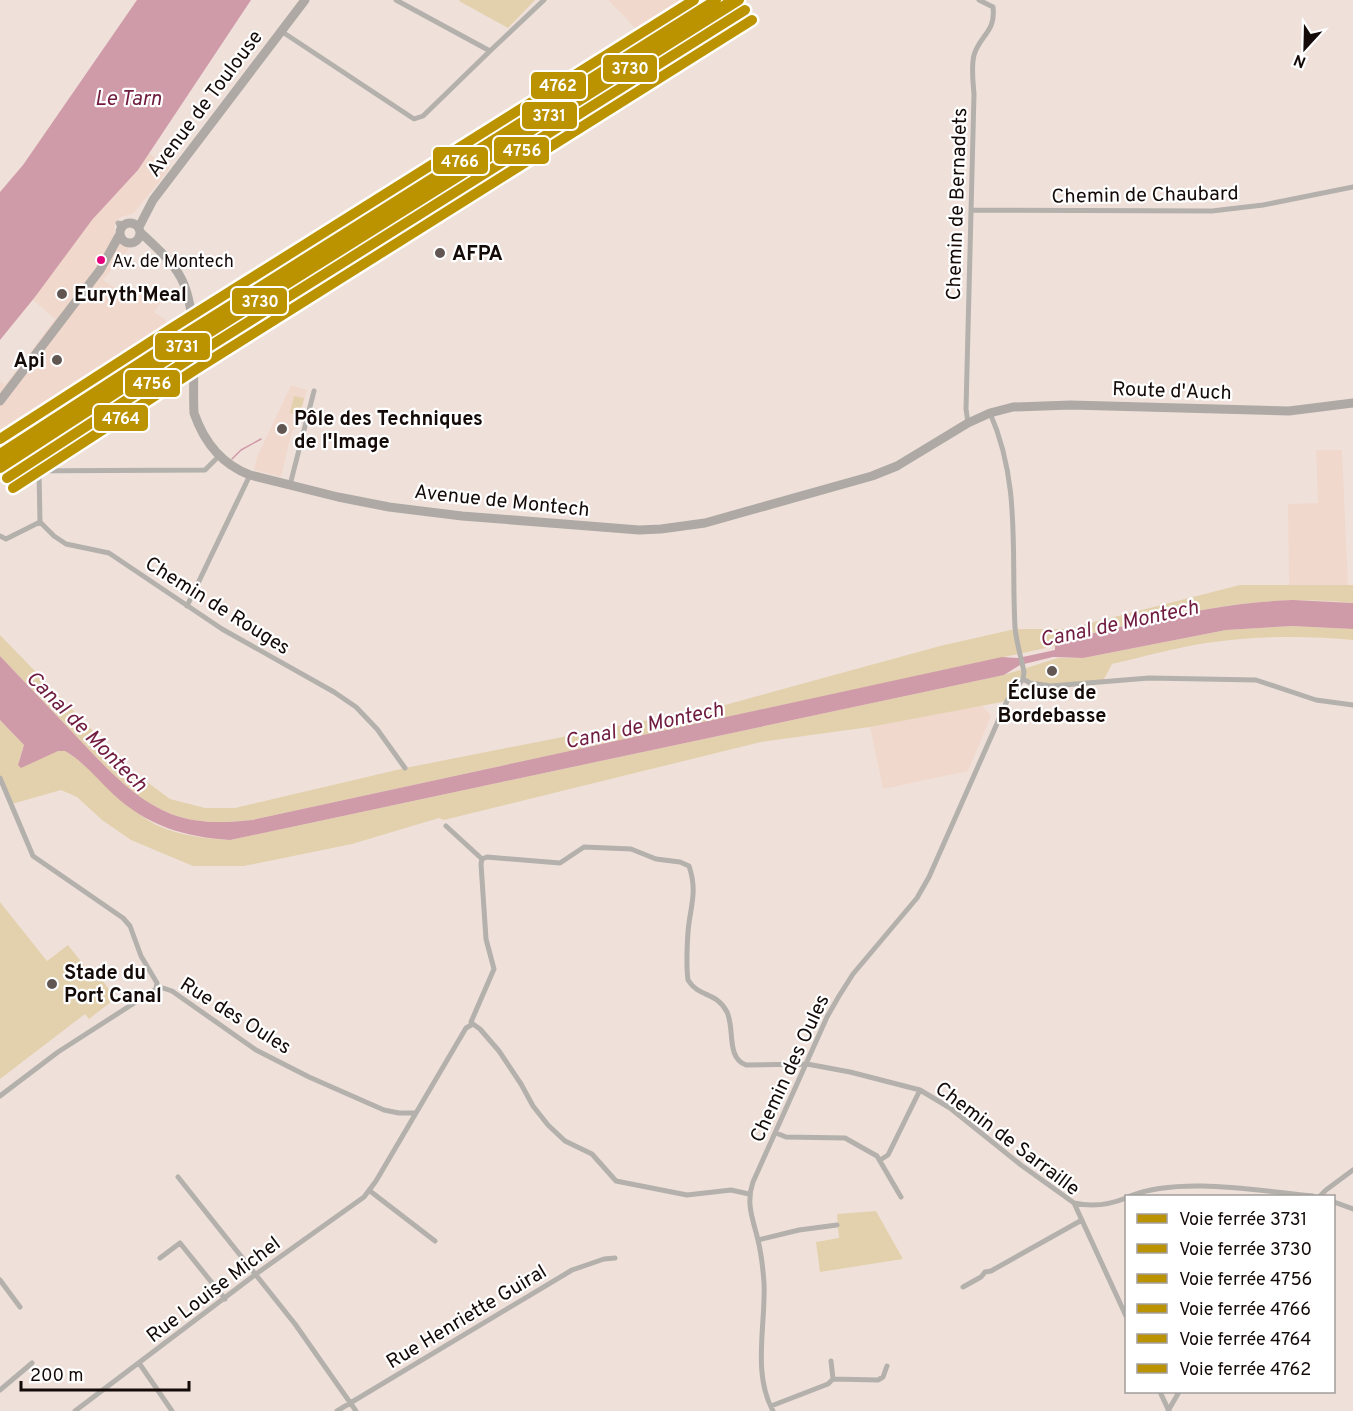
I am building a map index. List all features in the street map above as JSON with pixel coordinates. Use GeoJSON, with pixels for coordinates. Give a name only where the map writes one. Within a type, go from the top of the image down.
{"type":"FeatureCollection","features":[{"type":"Feature","properties":{"kind":"main road","name":"Avenue de Toulouse"},"geometry":{"type":"LineString","coordinates":[[0,401],[305,0]]}},
{"type":"Feature","properties":{"kind":"main road","name":"Avenue de Toulouse"},"geometry":{"type":"LineString","coordinates":[[100,270],[131,242],[139,238],[129,229]]}},
{"type":"Feature","properties":{"kind":"main road"},"geometry":{"type":"LineString","coordinates":[[129,229],[123,240],[131,242]]}},
{"type":"Feature","properties":{"kind":"main road","name":"Avenue de Montech"},"geometry":{"type":"LineString","coordinates":[[129,229],[160,252],[176,270],[188,295],[192,331],[194,413],[200,430],[219,456],[234,468],[250,475],[389,507],[462,516],[615,529],[661,529],[705,523],[872,476],[897,466],[968,423],[990,413]]}},
{"type":"Feature","properties":{"kind":"main road","name":"Avenue de Montech"},"geometry":{"type":"LineString","coordinates":[[131,242],[145,244],[160,252]]}},
{"type":"Feature","properties":{"kind":"main road","name":"Route d'Auch"},"geometry":{"type":"LineString","coordinates":[[990,413],[1013,407],[1052,405],[1289,411],[1353,403]]}},
{"type":"Feature","properties":{"kind":"street"},"geometry":{"type":"LineString","coordinates":[[396,0],[490,51]]}},
{"type":"Feature","properties":{"kind":"street"},"geometry":{"type":"LineString","coordinates":[[281,31],[414,119],[423,116],[544,0]]}},
{"type":"Feature","properties":{"kind":"street"},"geometry":{"type":"LineString","coordinates":[[979,0],[993,7]]}},
{"type":"Feature","properties":{"kind":"street","name":"Chemin de Bernadets"},"geometry":{"type":"LineString","coordinates":[[968,423],[966,409],[974,94],[972,66],[979,44],[992,26],[993,7],[996,0]]}},
{"type":"Feature","properties":{"kind":"street","name":"Chemin de Chaubard"},"geometry":{"type":"LineString","coordinates":[[971,210],[1212,211],[1263,205],[1353,187]]}},
{"type":"Feature","properties":{"kind":"street"},"geometry":{"type":"LineString","coordinates":[[290,485],[314,391]]}},
{"type":"Feature","properties":{"kind":"street"},"geometry":{"type":"LineString","coordinates":[[990,413],[999,436],[1013,500],[1015,629],[1023,679],[1030,683],[1052,686],[1149,678],[1256,680],[1316,700],[1353,705]]}},
{"type":"Feature","properties":{"kind":"street"},"geometry":{"type":"LineString","coordinates":[[11,471],[205,470],[219,456]]}},
{"type":"Feature","properties":{"kind":"street"},"geometry":{"type":"LineString","coordinates":[[0,536],[6,539],[40,522],[39,471]]}},
{"type":"Feature","properties":{"kind":"street"},"geometry":{"type":"LineString","coordinates":[[186,606],[250,475]]}},
{"type":"Feature","properties":{"kind":"street","name":"Chemin de Rouges"},"geometry":{"type":"LineString","coordinates":[[40,522],[66,544],[110,554],[222,629],[334,692],[356,707],[377,729],[405,768]]}},
{"type":"Feature","properties":{"kind":"street","name":"Chemin des Oules"},"geometry":{"type":"LineString","coordinates":[[749,1194],[827,1017],[854,974],[917,897],[929,877],[1007,700],[1023,679]]}},
{"type":"Feature","properties":{"kind":"street","name":"Rue des Oules"},"geometry":{"type":"LineString","coordinates":[[0,778],[33,856],[123,918],[130,926],[141,956],[157,983],[156,989],[163,988],[172,991],[256,1050],[309,1077],[384,1110],[416,1113]]}},
{"type":"Feature","properties":{"kind":"street"},"geometry":{"type":"LineString","coordinates":[[446,826],[482,859],[486,939],[494,969],[471,1022],[480,1029],[498,1051],[521,1084],[533,1107],[565,1141],[592,1154],[616,1180],[687,1195],[731,1190],[749,1194],[750,1213],[758,1240],[764,1282],[762,1374],[766,1397],[772,1408],[824,1387],[833,1379],[878,1380],[883,1377],[887,1366]]}},
{"type":"Feature","properties":{"kind":"street","name":"Chemin de Sarraille"},"geometry":{"type":"LineString","coordinates":[[482,859],[560,863],[584,848],[631,849],[656,859],[680,862],[689,866],[694,880],[694,902],[688,931],[688,980],[699,992],[717,998],[726,1011],[731,1024],[734,1056],[740,1063],[746,1065],[807,1064],[850,1072],[920,1090],[950,1108],[1021,1165],[1074,1203],[1125,1314]]}},
{"type":"Feature","properties":{"kind":"street"},"geometry":{"type":"LineString","coordinates":[[0,1096],[58,1052],[156,989]]}},
{"type":"Feature","properties":{"kind":"street"},"geometry":{"type":"LineString","coordinates":[[416,1113],[466,1028],[473,1024]]}},
{"type":"Feature","properties":{"kind":"street"},"geometry":{"type":"LineString","coordinates":[[880,1160],[888,1155],[920,1090]]}},
{"type":"Feature","properties":{"kind":"street","name":"Rue Louise Michel"},"geometry":{"type":"LineString","coordinates":[[75,1411],[370,1191],[416,1113]]}},
{"type":"Feature","properties":{"kind":"street"},"geometry":{"type":"LineString","coordinates":[[776,1133],[786,1137],[845,1138],[877,1156],[902,1197]]}},
{"type":"Feature","properties":{"kind":"street"},"geometry":{"type":"LineString","coordinates":[[1322,1195],[1353,1170]]}},
{"type":"Feature","properties":{"kind":"street"},"geometry":{"type":"LineString","coordinates":[[178,1177],[295,1324],[356,1411]]}},
{"type":"Feature","properties":{"kind":"street"},"geometry":{"type":"LineString","coordinates":[[1134,1195],[1185,1186],[1295,1195]]}},
{"type":"Feature","properties":{"kind":"street"},"geometry":{"type":"LineString","coordinates":[[370,1191],[435,1241]]}},
{"type":"Feature","properties":{"kind":"street"},"geometry":{"type":"LineString","coordinates":[[1074,1203],[1089,1206],[1125,1198]]}},
{"type":"Feature","properties":{"kind":"street"},"geometry":{"type":"LineString","coordinates":[[1335,1202],[1353,1209]]}},
{"type":"Feature","properties":{"kind":"street"},"geometry":{"type":"LineString","coordinates":[[963,1287],[981,1277],[985,1272],[992,1271],[1082,1220]]}},
{"type":"Feature","properties":{"kind":"street"},"geometry":{"type":"LineString","coordinates":[[758,1240],[837,1224]]}},
{"type":"Feature","properties":{"kind":"street"},"geometry":{"type":"LineString","coordinates":[[160,1258],[180,1243],[225,1299]]}},
{"type":"Feature","properties":{"kind":"street","name":"Rue Henriette Guiral"},"geometry":{"type":"LineString","coordinates":[[337,1411],[572,1270],[604,1259],[615,1258]]}},
{"type":"Feature","properties":{"kind":"street"},"geometry":{"type":"LineString","coordinates":[[0,1280],[20,1306]]}},
{"type":"Feature","properties":{"kind":"street"},"geometry":{"type":"LineString","coordinates":[[831,1361],[833,1379]]}},
{"type":"Feature","properties":{"kind":"street"},"geometry":{"type":"LineString","coordinates":[[139,1362],[172,1411]]}},
{"type":"Feature","properties":{"kind":"street"},"geometry":{"type":"LineString","coordinates":[[0,1390],[32,1363]]}},
{"type":"Feature","properties":{"kind":"street"},"geometry":{"type":"LineString","coordinates":[[1160,1393],[1168,1411]]}},
{"type":"Feature","properties":{"kind":"street"},"geometry":{"type":"LineString","coordinates":[[1168,1411],[1178,1393]]}},
{"type":"Feature","properties":{"kind":"shaded area"},"geometry":{"type":"Polygon","coordinates":[[[460,0],[535,0],[508,28],[460,0]]]}},
{"type":"Feature","properties":{"kind":"shaded area"},"geometry":{"type":"Polygon","coordinates":[[[608,0],[711,0],[645,38],[608,0]]]}},
{"type":"Feature","properties":{"kind":"shaded area"},"geometry":{"type":"Polygon","coordinates":[[[724,0],[745,0],[198,343],[198,330],[466,160],[468,163],[724,0]]]}},
{"type":"Feature","properties":{"kind":"shaded area"},"geometry":{"type":"Polygon","coordinates":[[[149,153],[170,168],[134,213],[119,218],[115,225],[114,238],[129,249],[103,280],[128,296],[134,287],[161,302],[154,312],[166,320],[166,325],[178,332],[129,363],[33,437],[185,338],[185,352],[0,471],[0,457],[19,446],[0,432],[0,381],[5,385],[55,319],[33,300],[73,244],[138,170],[149,153]]]}},
{"type":"Feature","properties":{"kind":"shaded area","name":"Pôle des Techniques de l'Image"},"geometry":{"type":"Polygon","coordinates":[[[291,385],[307,390],[297,428],[292,431],[281,477],[254,470],[257,457],[291,385]]]}},
{"type":"Feature","properties":{"kind":"shaded area"},"geometry":{"type":"Polygon","coordinates":[[[294,396],[304,398],[299,416],[290,413],[294,396]]]}},
{"type":"Feature","properties":{"kind":"shaded area"},"geometry":{"type":"Polygon","coordinates":[[[1316,450],[1342,450],[1348,585],[1289,585],[1288,504],[1318,503],[1316,450]]]}},
{"type":"Feature","properties":{"kind":"shaded area"},"geometry":{"type":"Polygon","coordinates":[[[1240,585],[1353,585],[1353,603],[1275,601],[1200,610],[1101,631],[1055,646],[252,820],[232,822],[211,822],[181,817],[157,808],[144,800],[108,769],[0,656],[0,635],[131,770],[170,799],[205,808],[235,808],[405,768],[725,705],[940,646],[1015,629],[1067,629],[1240,585]]]}},
{"type":"Feature","properties":{"kind":"shaded area"},"geometry":{"type":"Polygon","coordinates":[[[1292,626],[1353,629],[1353,640],[1280,637],[1206,643],[1112,664],[1103,681],[1051,686],[1023,679],[1007,701],[870,727],[761,742],[444,820],[439,818],[352,844],[244,866],[193,866],[131,840],[102,820],[77,797],[61,790],[12,804],[0,775],[0,720],[24,745],[18,764],[58,751],[65,751],[146,819],[166,829],[187,835],[230,840],[1004,675],[1058,658],[1083,658],[1226,630],[1292,626]]]}},
{"type":"Feature","properties":{"kind":"shaded area"},"geometry":{"type":"Polygon","coordinates":[[[982,705],[991,716],[968,771],[883,789],[870,727],[982,705]]]}},
{"type":"Feature","properties":{"kind":"shaded area","name":"Stade du Port Canal"},"geometry":{"type":"Polygon","coordinates":[[[0,902],[47,961],[68,945],[87,969],[91,966],[116,998],[89,1019],[85,1014],[0,1079],[0,902]]]}},
{"type":"Feature","properties":{"kind":"shaded area"},"geometry":{"type":"Polygon","coordinates":[[[876,1211],[903,1259],[820,1272],[816,1242],[839,1238],[837,1214],[876,1211]]]}},
{"type":"Feature","properties":{"kind":"water","name":"Le Tarn"},"geometry":{"type":"Polygon","coordinates":[[[137,0],[251,0],[138,170],[92,220],[0,340],[0,192],[23,165],[137,0]]]}},
{"type":"Feature","properties":{"kind":"water"},"geometry":{"type":"Polygon","coordinates":[[[1293,600],[1353,603],[1353,629],[1292,626],[1226,630],[1083,658],[1053,657],[1020,665],[1004,675],[230,840],[182,833],[153,822],[126,805],[84,765],[65,751],[58,751],[21,768],[18,765],[24,745],[0,720],[0,656],[108,769],[144,800],[171,814],[191,820],[242,821],[1002,657],[1018,658],[1055,650],[1055,646],[1088,635],[1200,610],[1293,600]]]}},
{"type":"Feature","properties":{"kind":"waterway"},"geometry":{"type":"LineString","coordinates":[[232,459],[241,450],[261,439]]}},
{"type":"Feature","properties":{"kind":"rail line","name":"4762"},"geometry":{"type":"LineString","coordinates":[[0,439],[172,328],[694,0]]}},
{"type":"Feature","properties":{"kind":"rail line","name":"4766"},"geometry":{"type":"LineString","coordinates":[[0,454],[179,338],[716,0]]}},
{"type":"Feature","properties":{"kind":"rail line","name":"3731"},"geometry":{"type":"LineString","coordinates":[[0,464],[198,336],[733,0]]}},
{"type":"Feature","properties":{"kind":"rail line","name":"3730"},"geometry":{"type":"LineString","coordinates":[[0,468],[185,348],[739,0]]}},
{"type":"Feature","properties":{"kind":"rail line","name":"4756"},"geometry":{"type":"LineString","coordinates":[[7,478],[191,358],[745,10]]}},
{"type":"Feature","properties":{"kind":"rail line","name":"4764"},"geometry":{"type":"LineString","coordinates":[[13,488],[198,368],[752,20]]}},
{"type":"Feature","properties":{"kind":"place","name":"AFPA"},"geometry":{"type":"Point","coordinates":[440,253]}},
{"type":"Feature","properties":{"kind":"place","name":"Av. de Montech"},"geometry":{"type":"Point","coordinates":[101,260]}},
{"type":"Feature","properties":{"kind":"place","name":"Euryth'Meal"},"geometry":{"type":"Point","coordinates":[62,294]}},
{"type":"Feature","properties":{"kind":"place","name":"Api"},"geometry":{"type":"Point","coordinates":[57,360]}},
{"type":"Feature","properties":{"kind":"place","name":"Pôle des Techniques de l'Image"},"geometry":{"type":"Point","coordinates":[282,429]}},
{"type":"Feature","properties":{"kind":"place","name":"Écluse de Bordebasse"},"geometry":{"type":"Point","coordinates":[1052,671]}},
{"type":"Feature","properties":{"kind":"place","name":"Stade du Port Canal"},"geometry":{"type":"Point","coordinates":[52,984]}},
{"type":"Feature","properties":{"kind":"water label","name":"Canal de Montech"},"geometry":{"type":"Point","coordinates":[1119,623]}},
{"type":"Feature","properties":{"kind":"water label","name":"Canal de Montech"},"geometry":{"type":"Point","coordinates":[644,725]}},
{"type":"Feature","properties":{"kind":"water label","name":"Canal de Montech"},"geometry":{"type":"Point","coordinates":[87,731]}}]}
